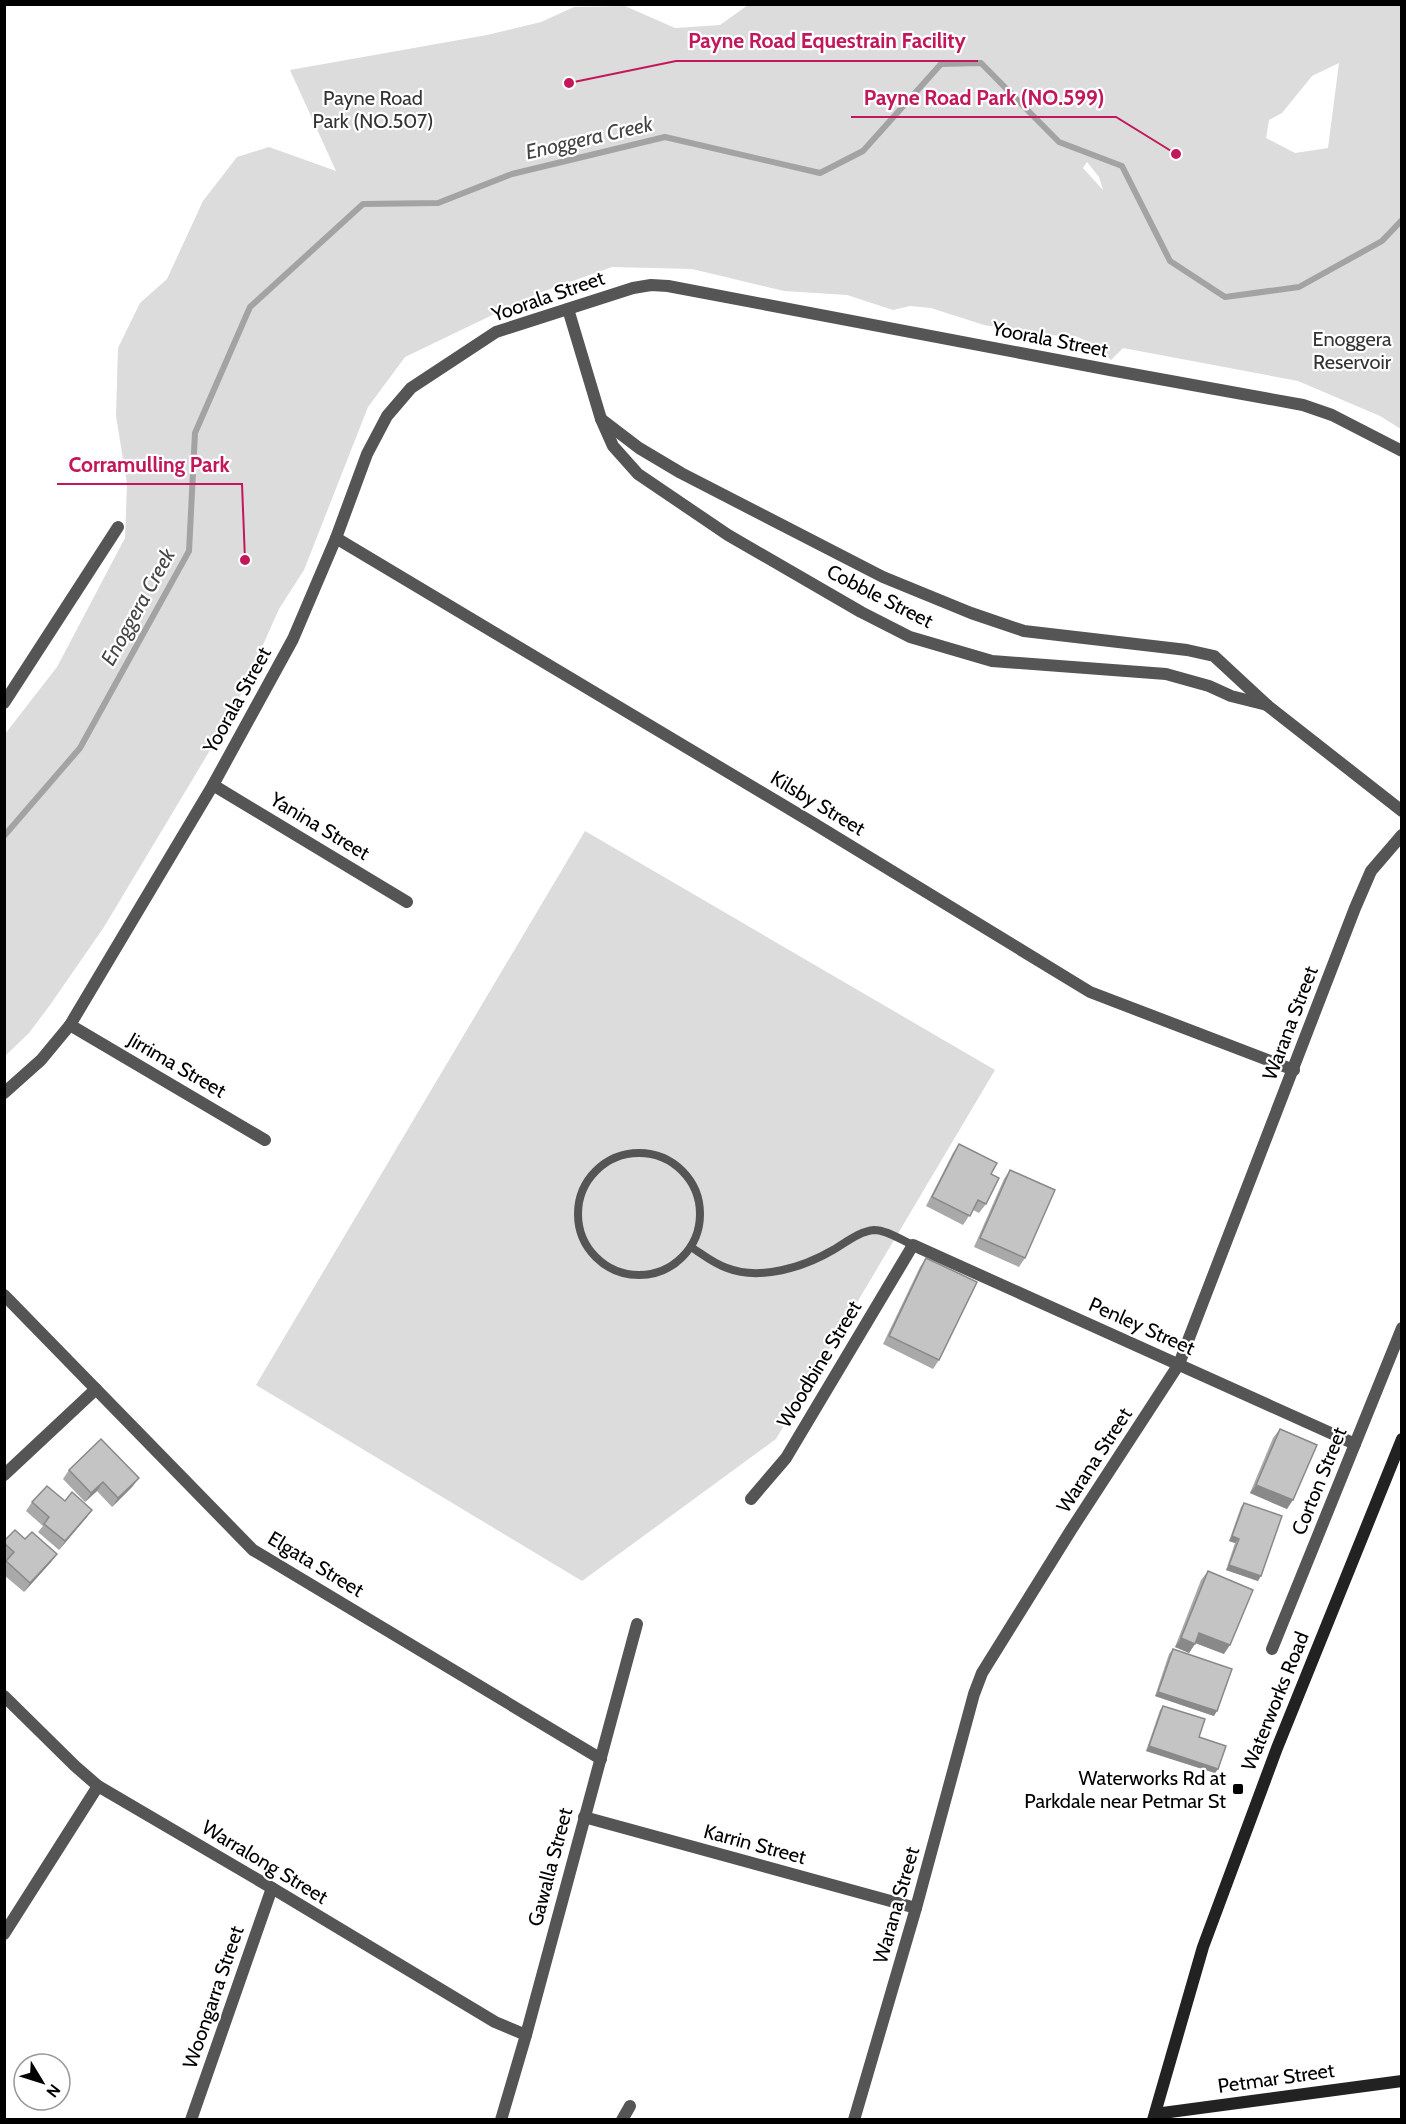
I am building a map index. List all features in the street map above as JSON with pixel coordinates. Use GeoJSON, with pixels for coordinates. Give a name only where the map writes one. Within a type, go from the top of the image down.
{"type":"FeatureCollection","features":[{"type":"Feature","properties":{"kind":"main road","name":"Waterworks Road"},"geometry":{"type":"LineString","coordinates":[[1154,2117],[1203,1947],[1277,1748],[1401,1439]]}},
{"type":"Feature","properties":{"kind":"main road","name":"Petmar Street"},"geometry":{"type":"LineString","coordinates":[[1154,2117],[1401,2081]]}},
{"type":"Feature","properties":{"kind":"street","name":"Yoorala Street"},"geometry":{"type":"LineString","coordinates":[[4,1093],[41,1060],[70,1025],[213,784],[293,639],[336,538],[367,454],[387,416],[411,388],[496,332],[633,288],[651,285],[668,286],[1303,405],[1332,415],[1401,451]]}},
{"type":"Feature","properties":{"kind":"street","name":"Cobble Street"},"geometry":{"type":"LineString","coordinates":[[568,309],[613,447],[638,474],[728,535],[861,612],[910,637],[992,661],[1166,674],[1268,706]]}},
{"type":"Feature","properties":{"kind":"street","name":"Cobble Street"},"geometry":{"type":"LineString","coordinates":[[602,418],[639,448],[681,473],[883,577],[971,613],[1024,631],[1187,650],[1214,657],[1268,706],[1401,811]]}},
{"type":"Feature","properties":{"kind":"street"},"geometry":{"type":"LineString","coordinates":[[4,704],[118,527]]}},
{"type":"Feature","properties":{"kind":"street","name":"Kilsby Street"},"geometry":{"type":"LineString","coordinates":[[336,538],[803,817],[1090,992],[1294,1071]]}},
{"type":"Feature","properties":{"kind":"street","name":"Yanina Street"},"geometry":{"type":"LineString","coordinates":[[213,784],[407,902]]}},
{"type":"Feature","properties":{"kind":"street","name":"Warana Street"},"geometry":{"type":"LineString","coordinates":[[854,2120],[916,1908],[974,1694],[982,1673],[1071,1530],[1179,1364],[1363,890],[1371,872],[1401,835]]}},
{"type":"Feature","properties":{"kind":"street","name":"Jirrima Street"},"geometry":{"type":"LineString","coordinates":[[70,1025],[265,1140]]}},
{"type":"Feature","properties":{"kind":"street","name":"Penley Street"},"geometry":{"type":"LineString","coordinates":[[913,1245],[1355,1444]]}},
{"type":"Feature","properties":{"kind":"street","name":"Woodbine Street"},"geometry":{"type":"LineString","coordinates":[[751,1499],[786,1458],[913,1245]]}},
{"type":"Feature","properties":{"kind":"street","name":"Elgata Street"},"geometry":{"type":"LineString","coordinates":[[4,1295],[253,1550],[601,1759]]}},
{"type":"Feature","properties":{"kind":"street","name":"Corton Street"},"geometry":{"type":"LineString","coordinates":[[1272,1649],[1401,1328]]}},
{"type":"Feature","properties":{"kind":"street"},"geometry":{"type":"LineString","coordinates":[[4,1475],[96,1389]]}},
{"type":"Feature","properties":{"kind":"street","name":"Gawalla Street"},"geometry":{"type":"LineString","coordinates":[[501,2120],[637,1624]]}},
{"type":"Feature","properties":{"kind":"street","name":"Warralong Street"},"geometry":{"type":"LineString","coordinates":[[4,1696],[98,1786],[495,2022],[526,2035]]}},
{"type":"Feature","properties":{"kind":"street"},"geometry":{"type":"LineString","coordinates":[[4,1934],[98,1786]]}},
{"type":"Feature","properties":{"kind":"street","name":"Karrin Street"},"geometry":{"type":"LineString","coordinates":[[584,1817],[916,1908]]}},
{"type":"Feature","properties":{"kind":"street","name":"Woongarra Street"},"geometry":{"type":"LineString","coordinates":[[191,2120],[272,1888]]}},
{"type":"Feature","properties":{"kind":"street"},"geometry":{"type":"LineString","coordinates":[[622,2120],[630,2106]]}},
{"type":"Feature","properties":{"kind":"lane"},"geometry":{"type":"LineString","coordinates":[[633,1153],[653,1154],[671,1161],[686,1174],[696,1191],[701,1210],[699,1229],[691,1247],[676,1263],[658,1272],[638,1275],[617,1271],[599,1261],[586,1245],[579,1225],[579,1204],[586,1185],[598,1169],[614,1158],[633,1153]]}},
{"type":"Feature","properties":{"kind":"lane"},"geometry":{"type":"LineString","coordinates":[[691,1247],[727,1269],[751,1272],[775,1271],[804,1263],[823,1256],[872,1230],[882,1231],[913,1245]]}},
{"type":"Feature","properties":{"kind":"green space"},"geometry":{"type":"Polygon","coordinates":[[[748,5],[1401,5],[1401,429],[1380,416],[1298,381],[1123,348],[1111,360],[1094,344],[1075,336],[1044,335],[984,325],[931,308],[910,306],[893,310],[847,295],[784,291],[692,269],[612,267],[536,294],[405,357],[368,407],[304,570],[279,609],[233,712],[104,927],[29,1033],[5,1056],[5,734],[57,667],[125,538],[127,484],[116,416],[118,348],[140,303],[167,279],[203,201],[237,157],[269,147],[336,171],[290,70],[487,35],[541,22],[574,7],[625,6],[675,28],[720,25],[748,5]],[[1339,63],[1312,76],[1282,113],[1269,120],[1266,138],[1295,153],[1328,148],[1339,63]],[[1087,162],[1083,168],[1103,190],[1099,177],[1087,162]]]}},
{"type":"Feature","properties":{"kind":"green space"},"geometry":{"type":"Polygon","coordinates":[[[585,831],[995,1070],[776,1439],[582,1581],[256,1385],[585,831]]]}},
{"type":"Feature","properties":{"kind":"building"},"geometry":{"type":"Polygon","coordinates":[[[959,1144],[997,1163],[991,1174],[999,1178],[986,1204],[978,1200],[970,1216],[932,1197],[959,1144]]]}},
{"type":"Feature","properties":{"kind":"building"},"geometry":{"type":"Polygon","coordinates":[[[1010,1170],[1055,1190],[1025,1258],[980,1238],[1010,1170]]]}},
{"type":"Feature","properties":{"kind":"building"},"geometry":{"type":"Polygon","coordinates":[[[926,1258],[977,1282],[939,1360],[889,1336],[926,1258]]]}},
{"type":"Feature","properties":{"kind":"building"},"geometry":{"type":"Polygon","coordinates":[[[1280,1429],[1317,1445],[1293,1500],[1256,1485],[1280,1429]]]}},
{"type":"Feature","properties":{"kind":"building"},"geometry":{"type":"Polygon","coordinates":[[[101,1439],[139,1478],[118,1498],[103,1482],[91,1493],[69,1470],[101,1439]]]}},
{"type":"Feature","properties":{"kind":"building"},"geometry":{"type":"Polygon","coordinates":[[[47,1486],[65,1501],[72,1492],[92,1510],[65,1541],[44,1524],[49,1517],[32,1502],[47,1486]]]}},
{"type":"Feature","properties":{"kind":"building"},"geometry":{"type":"Polygon","coordinates":[[[1244,1503],[1282,1516],[1261,1576],[1229,1565],[1239,1539],[1232,1536],[1244,1503]]]}},
{"type":"Feature","properties":{"kind":"building"},"geometry":{"type":"Polygon","coordinates":[[[15,1530],[25,1539],[32,1532],[57,1554],[30,1583],[6,1561],[14,1552],[4,1541],[15,1530]]]}},
{"type":"Feature","properties":{"kind":"building"},"geometry":{"type":"Polygon","coordinates":[[[1208,1571],[1253,1590],[1230,1645],[1199,1633],[1195,1644],[1181,1638],[1208,1571]]]}},
{"type":"Feature","properties":{"kind":"building"},"geometry":{"type":"Polygon","coordinates":[[[1173,1649],[1232,1669],[1217,1711],[1158,1692],[1173,1649]]]}},
{"type":"Feature","properties":{"kind":"building"},"geometry":{"type":"Polygon","coordinates":[[[1163,1706],[1205,1719],[1199,1737],[1226,1746],[1218,1769],[1149,1746],[1163,1706]]]}},
{"type":"Feature","properties":{"kind":"waterway","name":"Enoggera Creek"},"geometry":{"type":"LineString","coordinates":[[4,836],[80,748],[189,551],[195,433],[250,307],[363,204],[438,203],[512,174],[665,137],[820,173],[863,151],[941,64],[981,63],[1059,142],[1122,166],[1170,261],[1225,297],[1299,287],[1382,241],[1402,220]]}},
{"type":"Feature","properties":{"kind":"place","name":"Payne Road Equestrain Facility"},"geometry":{"type":"Point","coordinates":[569,83]}},
{"type":"Feature","properties":{"kind":"place","name":"Payne Road Park (NO.599)"},"geometry":{"type":"Point","coordinates":[1176,154]}},
{"type":"Feature","properties":{"kind":"place","name":"Corramulling Park"},"geometry":{"type":"Point","coordinates":[245,560]}},
{"type":"Feature","properties":{"kind":"place","name":"Waterworks Rd at Parkdale near Petmar St"},"geometry":{"type":"Point","coordinates":[1238,1789]}},
{"type":"Feature","properties":{"kind":"park label","name":"Payne Road Park (NO.507)"},"geometry":{"type":"Point","coordinates":[373,110]}},
{"type":"Feature","properties":{"kind":"park label","name":"Enoggera Reservoir"},"geometry":{"type":"Point","coordinates":[1352,350]}}]}
